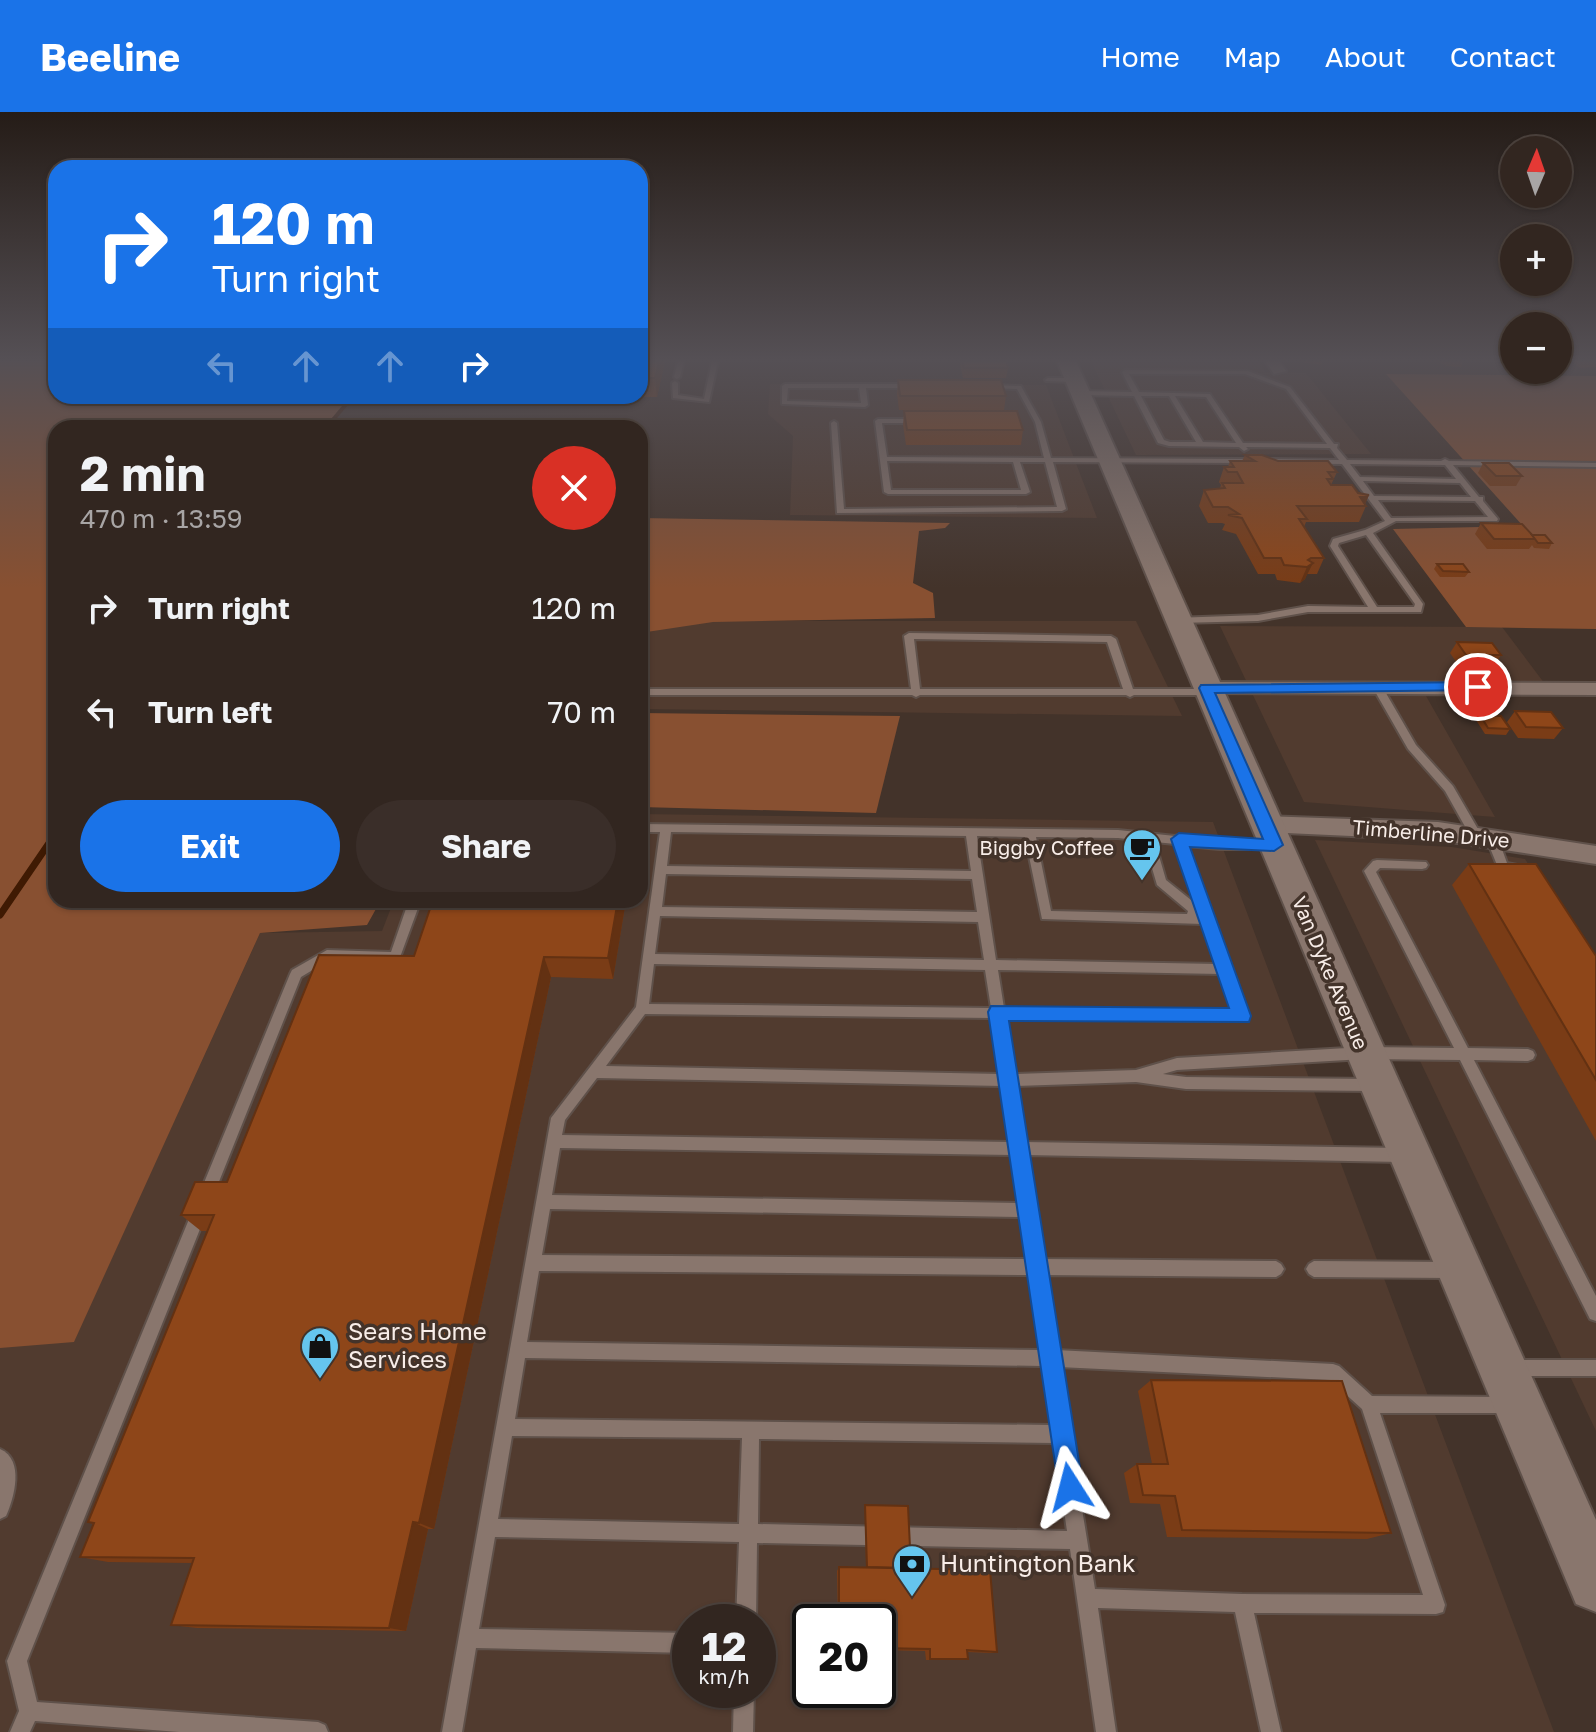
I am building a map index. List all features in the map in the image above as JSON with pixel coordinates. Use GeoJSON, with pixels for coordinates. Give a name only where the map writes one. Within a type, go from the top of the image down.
{"type":"FeatureCollection","features":[{"type":"Feature","properties":{"kind":"main road","name":"Van Dyke Avenue"},"geometry":{"type":"LineString","coordinates":[[1100,437],[1269,835],[1596,1584]]}},
{"type":"Feature","properties":{"kind":"street"},"geometry":{"type":"LineString","coordinates":[[1207,690],[1596,689]]}},
{"type":"Feature","properties":{"kind":"street","name":"Timberline Drive"},"geometry":{"type":"LineString","coordinates":[[1269,835],[1484,837],[1596,855]]}},
{"type":"Feature","properties":{"kind":"lane"},"geometry":{"type":"LineString","coordinates":[[835,437],[840,511],[1062,509],[1043,437]]}},
{"type":"Feature","properties":{"kind":"lane"},"geometry":{"type":"LineString","coordinates":[[880,437],[888,492],[1026,492],[1016,460]]}},
{"type":"Feature","properties":{"kind":"lane"},"geometry":{"type":"LineString","coordinates":[[1159,437],[1161,441],[1201,444],[1335,446]]}},
{"type":"Feature","properties":{"kind":"lane"},"geometry":{"type":"LineString","coordinates":[[1196,437],[1201,444]]}},
{"type":"Feature","properties":{"kind":"lane"},"geometry":{"type":"LineString","coordinates":[[1236,437],[1252,461]]}},
{"type":"Feature","properties":{"kind":"lane"},"geometry":{"type":"LineString","coordinates":[[1327,437],[1389,520]]}},
{"type":"Feature","properties":{"kind":"lane"},"geometry":{"type":"LineString","coordinates":[[883,459],[1112,462],[1342,460],[1596,465]]}},
{"type":"Feature","properties":{"kind":"lane"},"geometry":{"type":"LineString","coordinates":[[1374,610],[1334,546],[1336,541],[1368,532],[1389,520],[1494,519],[1445,461]]}},
{"type":"Feature","properties":{"kind":"lane"},"geometry":{"type":"LineString","coordinates":[[1356,479],[1463,481]]}},
{"type":"Feature","properties":{"kind":"lane"},"geometry":{"type":"LineString","coordinates":[[1372,498],[1480,499]]}},
{"type":"Feature","properties":{"kind":"lane"},"geometry":{"type":"LineString","coordinates":[[1177,620],[1258,618],[1308,609],[1418,610],[1419,604],[1368,532]]}},
{"type":"Feature","properties":{"kind":"lane"},"geometry":{"type":"LineString","coordinates":[[916,694],[909,636],[1111,639],[1130,694]]}},
{"type":"Feature","properties":{"kind":"lane"},"geometry":{"type":"LineString","coordinates":[[1378,688],[1412,747],[1449,789],[1503,867],[1520,869],[1529,882]]}},
{"type":"Feature","properties":{"kind":"lane"},"geometry":{"type":"LineString","coordinates":[[648,692],[1130,694],[1207,690]]}},
{"type":"Feature","properties":{"kind":"lane"},"geometry":{"type":"LineString","coordinates":[[648,828],[1148,836],[1219,845],[1269,835]]}},
{"type":"Feature","properties":{"kind":"lane"},"geometry":{"type":"LineString","coordinates":[[452,1732],[558,1118],[642,1009],[666,828]]}},
{"type":"Feature","properties":{"kind":"lane"},"geometry":{"type":"LineString","coordinates":[[971,832],[1106,1732]]}},
{"type":"Feature","properties":{"kind":"lane"},"geometry":{"type":"LineString","coordinates":[[1030,833],[1046,916],[1207,919]]}},
{"type":"Feature","properties":{"kind":"lane"},"geometry":{"type":"LineString","coordinates":[[1148,836],[1161,882],[1195,910],[1191,918]]}},
{"type":"Feature","properties":{"kind":"lane"},"geometry":{"type":"LineString","coordinates":[[642,1009],[1242,1016],[1179,839]]}},
{"type":"Feature","properties":{"kind":"lane"},"geometry":{"type":"LineString","coordinates":[[1422,865],[1377,864],[1370,871],[1596,1313]]}},
{"type":"Feature","properties":{"kind":"lane"},"geometry":{"type":"LineString","coordinates":[[660,870],[977,875]]}},
{"type":"Feature","properties":{"kind":"lane"},"geometry":{"type":"LineString","coordinates":[[20,1732],[29,1711],[17,1661],[296,974],[327,955],[395,957],[412,908]]}},
{"type":"Feature","properties":{"kind":"lane"},"geometry":{"type":"LineString","coordinates":[[655,911],[983,917]]}},
{"type":"Feature","properties":{"kind":"lane"},"geometry":{"type":"LineString","coordinates":[[649,959],[1225,969]]}},
{"type":"Feature","properties":{"kind":"lane"},"geometry":{"type":"LineString","coordinates":[[595,1072],[1008,1080],[1136,1076],[1186,1083],[1371,1069],[1464,1055],[1528,1055]]}},
{"type":"Feature","properties":{"kind":"lane"},"geometry":{"type":"LineString","coordinates":[[1136,1076],[1177,1064],[1371,1069]]}},
{"type":"Feature","properties":{"kind":"lane"},"geometry":{"type":"LineString","coordinates":[[554,1141],[1409,1155]]}},
{"type":"Feature","properties":{"kind":"lane"},"geometry":{"type":"LineString","coordinates":[[543,1202],[1028,1210]]}},
{"type":"Feature","properties":{"kind":"lane"},"geometry":{"type":"LineString","coordinates":[[533,1263],[1276,1269]]}},
{"type":"Feature","properties":{"kind":"lane"},"geometry":{"type":"LineString","coordinates":[[1314,1269],[1459,1270]]}},
{"type":"Feature","properties":{"kind":"lane"},"geometry":{"type":"LineString","coordinates":[[518,1350],[1049,1358],[1333,1372],[1369,1404],[1436,1605],[1087,1598]]}},
{"type":"Feature","properties":{"kind":"lane"},"geometry":{"type":"LineString","coordinates":[[1369,1404],[1510,1387],[1596,1368]]}},
{"type":"Feature","properties":{"kind":"lane"},"geometry":{"type":"LineString","coordinates":[[505,1427],[1061,1434]]}},
{"type":"Feature","properties":{"kind":"lane"},"geometry":{"type":"LineString","coordinates":[[746,1604],[751,1430]]}},
{"type":"Feature","properties":{"kind":"lane"},"geometry":{"type":"LineString","coordinates":[[0,1458],[7,1469],[6,1493],[0,1510]]}},
{"type":"Feature","properties":{"kind":"lane"},"geometry":{"type":"LineString","coordinates":[[488,1528],[1078,1540]]}},
{"type":"Feature","properties":{"kind":"lane"},"geometry":{"type":"LineString","coordinates":[[1242,1603],[1271,1732]]}},
{"type":"Feature","properties":{"kind":"lane"},"geometry":{"type":"LineString","coordinates":[[469,1638],[672,1643]]}},
{"type":"Feature","properties":{"kind":"lane"},"geometry":{"type":"LineString","coordinates":[[743,1732],[744,1708]]}},
{"type":"Feature","properties":{"kind":"lane"},"geometry":{"type":"LineString","coordinates":[[29,1711],[318,1732]]}},
{"type":"Feature","properties":{"kind":"shaded area"},"geometry":{"type":"Polygon","coordinates":[[[0,437],[48,437],[48,908],[377,908],[367,925],[260,933],[74,1342],[0,1348],[0,437]]]}},
{"type":"Feature","properties":{"kind":"shaded area"},"geometry":{"type":"Polygon","coordinates":[[[793,437],[1066,437],[1097,518],[790,515],[793,437]]]}},
{"type":"Feature","properties":{"kind":"shaded area"},"geometry":{"type":"Polygon","coordinates":[[[1127,437],[1357,437],[1371,454],[1136,455],[1127,437]]]}},
{"type":"Feature","properties":{"kind":"shaded area"},"geometry":{"type":"Polygon","coordinates":[[[1442,437],[1596,437],[1596,629],[1466,627],[1393,529],[1523,526],[1442,437]]]}},
{"type":"Feature","properties":{"kind":"shaded area"},"geometry":{"type":"Polygon","coordinates":[[[648,518],[950,523],[945,528],[919,531],[913,583],[933,593],[935,618],[713,622],[648,632],[648,518]]]}},
{"type":"Feature","properties":{"kind":"shaded area"},"geometry":{"type":"Polygon","coordinates":[[[648,621],[1136,621],[1182,716],[648,709],[648,621]]]}},
{"type":"Feature","properties":{"kind":"shaded area"},"geometry":{"type":"Polygon","coordinates":[[[1220,626],[1502,627],[1554,696],[1426,696],[1495,817],[1304,802],[1220,626]]]}},
{"type":"Feature","properties":{"kind":"shaded area"},"geometry":{"type":"Polygon","coordinates":[[[648,713],[900,716],[876,813],[648,807],[648,713]]]}},
{"type":"Feature","properties":{"kind":"shaded area"},"geometry":{"type":"Polygon","coordinates":[[[648,814],[1213,822],[1554,1732],[0,1732],[0,1339],[74,1341],[260,933],[382,931],[391,908],[648,908],[648,814]]]}},
{"type":"Feature","properties":{"kind":"shaded area"},"geometry":{"type":"Polygon","coordinates":[[[1315,840],[1452,847],[1525,859],[1596,970],[1596,1431],[1315,840]]]}},
{"type":"Feature","properties":{"kind":"building"},"geometry":{"type":"Polygon","coordinates":[[[1245,455],[1262,455],[1278,461],[1328,461],[1337,472],[1328,472],[1333,479],[1327,479],[1331,485],[1352,485],[1358,493],[1369,495],[1360,497],[1366,506],[1297,506],[1307,519],[1299,519],[1324,558],[1311,558],[1308,560],[1313,563],[1307,567],[1284,565],[1281,558],[1264,558],[1242,518],[1228,515],[1239,514],[1228,507],[1213,507],[1204,490],[1225,488],[1222,483],[1243,483],[1237,472],[1228,472],[1224,467],[1234,467],[1230,461],[1255,461],[1245,455]]]}},
{"type":"Feature","properties":{"kind":"building"},"geometry":{"type":"Polygon","coordinates":[[[1483,463],[1509,463],[1522,476],[1496,476],[1483,463]]]}},
{"type":"Feature","properties":{"kind":"building"},"geometry":{"type":"Polygon","coordinates":[[[1481,523],[1522,524],[1536,539],[1494,539],[1481,523]]]}},
{"type":"Feature","properties":{"kind":"building"},"geometry":{"type":"Polygon","coordinates":[[[1532,535],[1545,535],[1552,543],[1538,543],[1532,535]]]}},
{"type":"Feature","properties":{"kind":"building"},"geometry":{"type":"Polygon","coordinates":[[[1437,564],[1463,564],[1469,572],[1443,571],[1437,564]]]}},
{"type":"Feature","properties":{"kind":"building"},"geometry":{"type":"Polygon","coordinates":[[[1457,642],[1492,643],[1501,655],[1466,655],[1457,642]]]}},
{"type":"Feature","properties":{"kind":"building"},"geometry":{"type":"Polygon","coordinates":[[[1515,711],[1551,712],[1563,728],[1526,727],[1515,711]]]}},
{"type":"Feature","properties":{"kind":"building"},"geometry":{"type":"Polygon","coordinates":[[[1480,715],[1501,716],[1510,729],[1488,728],[1480,715]]]}},
{"type":"Feature","properties":{"kind":"building"},"geometry":{"type":"Polygon","coordinates":[[[1469,864],[1536,864],[1596,956],[1596,1080],[1469,864]]]}},
{"type":"Feature","properties":{"kind":"building","name":"Sears Home Services"},"geometry":{"type":"Polygon","coordinates":[[[430,908],[617,908],[608,958],[544,957],[419,1523],[413,1522],[389,1628],[171,1625],[194,1558],[80,1557],[94,1523],[88,1522],[214,1215],[181,1215],[195,1182],[227,1182],[319,955],[414,956],[430,908]]]}},
{"type":"Feature","properties":{"kind":"building"},"geometry":{"type":"Polygon","coordinates":[[[1151,1380],[1342,1381],[1391,1533],[1182,1530],[1175,1496],[1143,1495],[1137,1464],[1168,1464],[1151,1380]]]}},
{"type":"Feature","properties":{"kind":"building"},"geometry":{"type":"Polygon","coordinates":[[[865,1505],[908,1506],[911,1568],[867,1567],[865,1505]]]}},
{"type":"Feature","properties":{"kind":"building","name":"Huntington Bank"},"geometry":{"type":"Polygon","coordinates":[[[839,1567],[990,1570],[997,1652],[967,1650],[968,1659],[930,1659],[930,1649],[896,1648],[896,1604],[839,1604],[839,1567]]]}},
{"type":"Feature","properties":{"kind":"waterway"},"geometry":{"type":"LineString","coordinates":[[0,915],[48,845]]}},
{"type":"Feature","properties":{"kind":"place","name":"Biggby Coffee"},"geometry":{"type":"Point","coordinates":[1142,882]}},
{"type":"Feature","properties":{"kind":"place","name":"Sears Home Services"},"geometry":{"type":"Point","coordinates":[320,1380]}},
{"type":"Feature","properties":{"kind":"place","name":"Huntington Bank"},"geometry":{"type":"Point","coordinates":[912,1598]}},
{"type":"Feature","properties":{"kind":"route"},"geometry":{"type":"LineString","coordinates":[[1070,1487],[998,1012],[1242,1016],[1179,839],[1219,845],[1274,845],[1206,688],[1478,687]]}}]}
